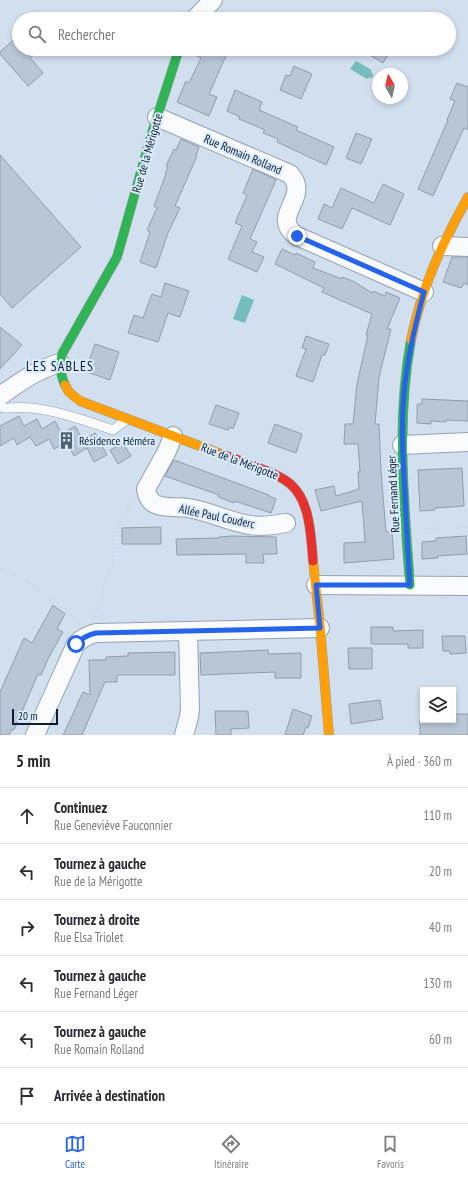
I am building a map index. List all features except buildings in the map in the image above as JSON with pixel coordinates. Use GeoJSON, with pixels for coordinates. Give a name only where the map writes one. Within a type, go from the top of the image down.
{"type":"FeatureCollection","features":[{"type":"Feature","properties":{"kind":"street"},"geometry":{"type":"LineString","coordinates":[[201,12],[212,0]]}},
{"type":"Feature","properties":{"kind":"street","name":"Rue de la Mérigotte"},"geometry":{"type":"LineString","coordinates":[[177,56],[157,117],[117,257],[62,354],[60,363],[62,381],[73,396],[80,401],[276,474],[293,486],[306,509],[316,585],[329,735]]}},
{"type":"Feature","properties":{"kind":"street","name":"Rue Romain Rolland"},"geometry":{"type":"LineString","coordinates":[[157,117],[290,174],[295,179],[297,186],[296,193],[286,220],[291,232],[424,292]]}},
{"type":"Feature","properties":{"kind":"street","name":"Rue Fernand Léger"},"geometry":{"type":"LineString","coordinates":[[410,585],[414,530],[402,445],[404,393],[408,359],[414,327],[424,292],[442,246],[468,197]]}},
{"type":"Feature","properties":{"kind":"street"},"geometry":{"type":"LineString","coordinates":[[442,246],[468,246]]}},
{"type":"Feature","properties":{"kind":"street"},"geometry":{"type":"LineString","coordinates":[[0,396],[28,376],[46,367],[60,363]]}},
{"type":"Feature","properties":{"kind":"street"},"geometry":{"type":"LineString","coordinates":[[146,489],[167,451],[173,436]]}},
{"type":"Feature","properties":{"kind":"street"},"geometry":{"type":"LineString","coordinates":[[402,445],[468,442]]}},
{"type":"Feature","properties":{"kind":"street","name":"Allée Paul Couderc"},"geometry":{"type":"LineString","coordinates":[[146,489],[149,500],[160,506],[187,508],[251,525],[286,523]]}},
{"type":"Feature","properties":{"kind":"street"},"geometry":{"type":"LineString","coordinates":[[316,585],[468,586]]}},
{"type":"Feature","properties":{"kind":"street"},"geometry":{"type":"LineString","coordinates":[[35,735],[76,644],[90,630],[96,633],[320,628]]}},
{"type":"Feature","properties":{"kind":"street"},"geometry":{"type":"LineString","coordinates":[[184,735],[188,725],[190,710],[188,631]]}},
{"type":"Feature","properties":{"kind":"lane"},"geometry":{"type":"LineString","coordinates":[[0,404],[3,408],[29,408],[73,416],[113,430],[127,419]]}},
{"type":"Feature","properties":{"kind":"path"},"geometry":{"type":"LineString","coordinates":[[0,569],[23,578],[90,630],[106,580],[113,567],[114,531],[135,495],[146,489]]}},
{"type":"Feature","properties":{"kind":"path"},"geometry":{"type":"LineString","coordinates":[[414,530],[468,527]]}},
{"type":"Feature","properties":{"kind":"shaded area"},"geometry":{"type":"Polygon","coordinates":[[[356,61],[372,70],[372,77],[367,79],[350,69],[356,61]]]}},
{"type":"Feature","properties":{"kind":"shaded area"},"geometry":{"type":"Polygon","coordinates":[[[242,295],[254,300],[245,323],[233,319],[242,295]]]}},
{"type":"Feature","properties":{"kind":"traffic: fast"},"geometry":{"type":"LineString","coordinates":[[65,385],[61,370],[62,354],[117,257],[151,136],[177,56]]}},
{"type":"Feature","properties":{"kind":"traffic: fast"},"geometry":{"type":"LineString","coordinates":[[410,585],[404,493],[403,431],[406,370],[411,340]]}},
{"type":"Feature","properties":{"kind":"traffic: slow"},"geometry":{"type":"LineString","coordinates":[[411,340],[427,283],[441,249],[468,197]]}},
{"type":"Feature","properties":{"kind":"traffic: slow"},"geometry":{"type":"LineString","coordinates":[[65,385],[69,392],[80,401],[221,454]]}},
{"type":"Feature","properties":{"kind":"traffic: slow"},"geometry":{"type":"LineString","coordinates":[[313,561],[329,735]]}},
{"type":"Feature","properties":{"kind":"traffic: jam"},"geometry":{"type":"LineString","coordinates":[[221,454],[275,475],[283,479],[296,490],[305,507],[308,518],[313,561]]}},
{"type":"Feature","properties":{"kind":"place","name":"Résidence Héméra"},"geometry":{"type":"Point","coordinates":[66,440]}},
{"type":"Feature","properties":{"kind":"district","name":"LES SABLES"},"geometry":{"type":"Point","coordinates":[60,366]}},
{"type":"Feature","properties":{"kind":"route"},"geometry":{"type":"LineString","coordinates":[[76,644],[88,635],[96,633],[320,628],[316,585],[410,585],[402,445],[402,419],[408,359],[414,327],[424,292],[297,236]]}}]}
